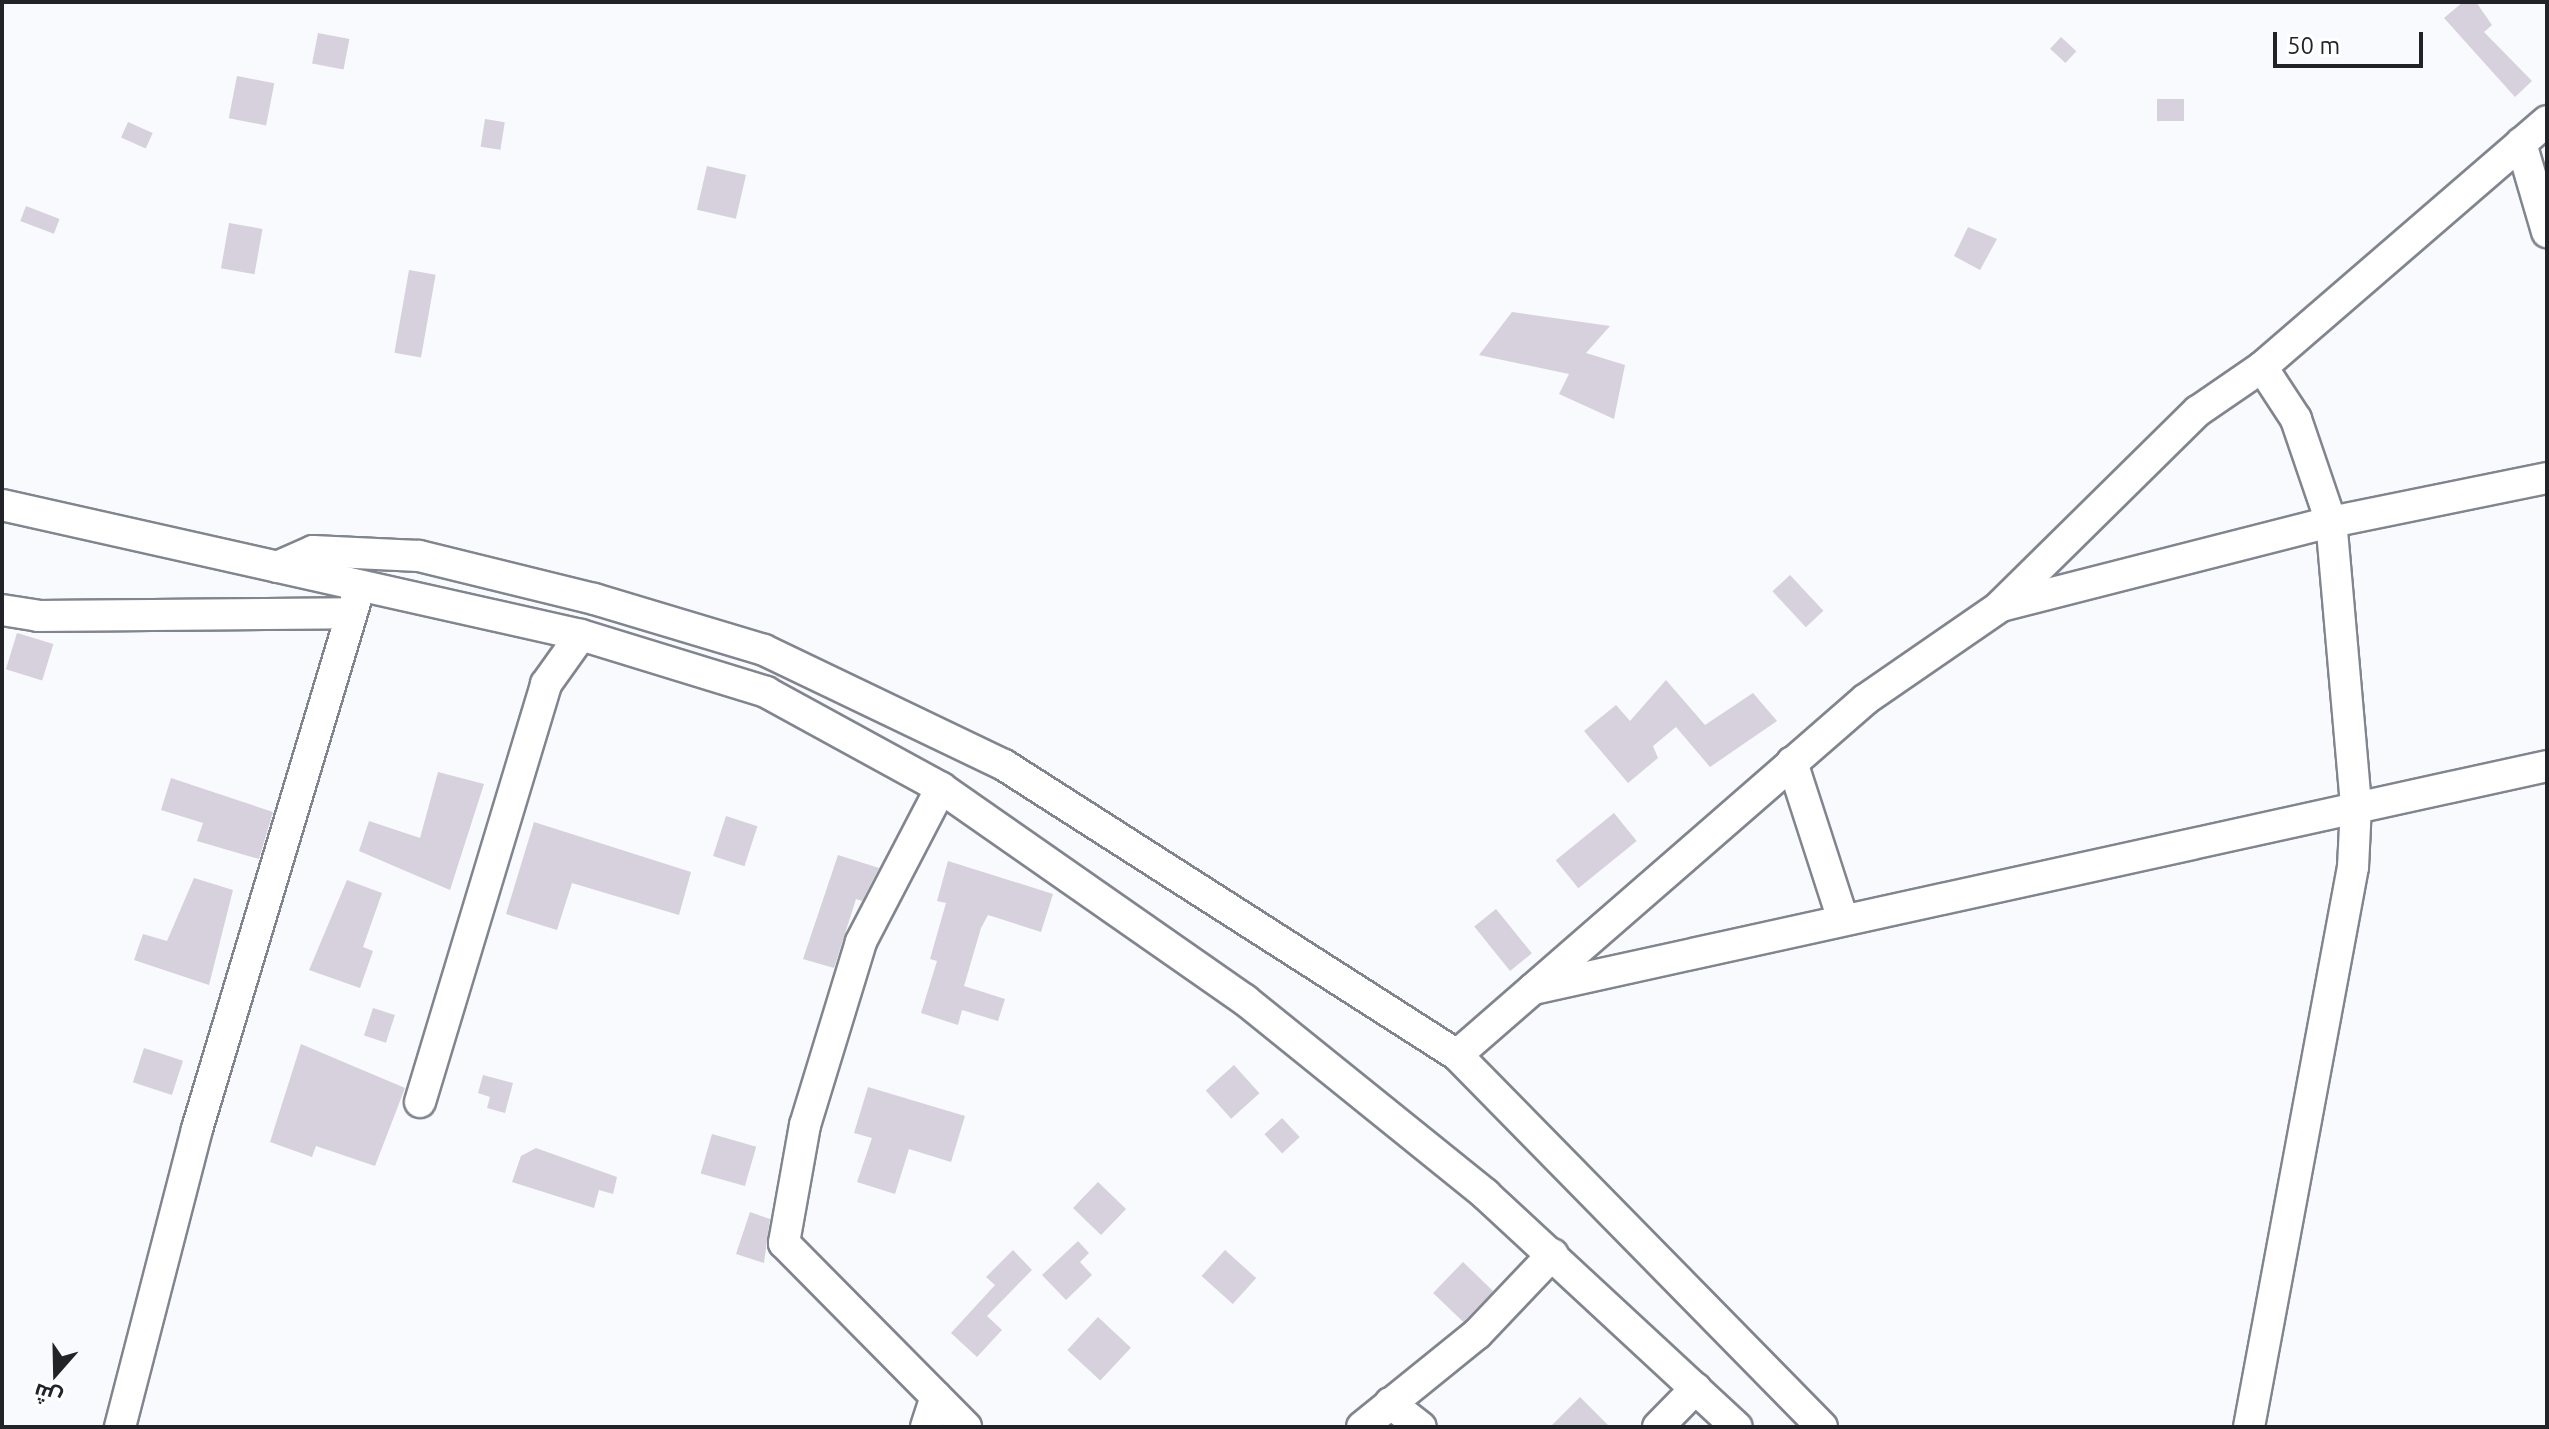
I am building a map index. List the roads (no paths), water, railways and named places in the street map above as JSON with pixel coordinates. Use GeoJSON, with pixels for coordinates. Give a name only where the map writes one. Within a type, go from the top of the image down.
{"type":"FeatureCollection","features":[{"type":"Feature","properties":{"kind":"street"},"geometry":{"type":"LineString","coordinates":[[1457,1055],[1866,699],[2001,606],[2198,411],[2262,367],[2547,121]]}},
{"type":"Feature","properties":{"kind":"street"},"geometry":{"type":"LineString","coordinates":[[2521,143],[2547,232]]}},
{"type":"Feature","properties":{"kind":"street"},"geometry":{"type":"LineString","coordinates":[[2249,1427],[2353,867],[2356,805],[2331,522],[2296,419],[2262,367]]}},
{"type":"Feature","properties":{"kind":"street"},"geometry":{"type":"LineString","coordinates":[[2001,606],[2331,522],[2547,478]]}},
{"type":"Feature","properties":{"kind":"street"},"geometry":{"type":"LineString","coordinates":[[2,505],[277,567],[356,599]]}},
{"type":"Feature","properties":{"kind":"street"},"geometry":{"type":"LineString","coordinates":[[277,567],[313,551],[419,556],[764,650],[1004,765],[1457,1055],[1822,1427]]}},
{"type":"Feature","properties":{"kind":"street"},"geometry":{"type":"LineString","coordinates":[[120,1427],[197,1129],[356,599]]}},
{"type":"Feature","properties":{"kind":"street"},"geometry":{"type":"LineString","coordinates":[[2,610],[53,617],[356,599],[581,635],[766,692],[941,788],[1245,1000],[1553,1254],[1737,1427]]}},
{"type":"Feature","properties":{"kind":"street"},"geometry":{"type":"LineString","coordinates":[[420,1102],[546,684],[581,635]]}},
{"type":"Feature","properties":{"kind":"street"},"geometry":{"type":"LineString","coordinates":[[1792,762],[1843,920]]}},
{"type":"Feature","properties":{"kind":"street"},"geometry":{"type":"LineString","coordinates":[[1531,989],[2356,805],[2547,766]]}},
{"type":"Feature","properties":{"kind":"street"},"geometry":{"type":"LineString","coordinates":[[941,788],[861,942],[805,1125],[784,1243],[966,1427]]}},
{"type":"Feature","properties":{"kind":"street"},"geometry":{"type":"LineString","coordinates":[[1362,1427],[1477,1334],[1553,1254]]}},
{"type":"Feature","properties":{"kind":"street"},"geometry":{"type":"LineString","coordinates":[[1658,1427],[1696,1388]]}},
{"type":"Feature","properties":{"kind":"street"},"geometry":{"type":"LineString","coordinates":[[926,1427],[936,1397]]}},
{"type":"Feature","properties":{"kind":"street"},"geometry":{"type":"LineString","coordinates":[[1390,1403],[1421,1427]]}}]}
